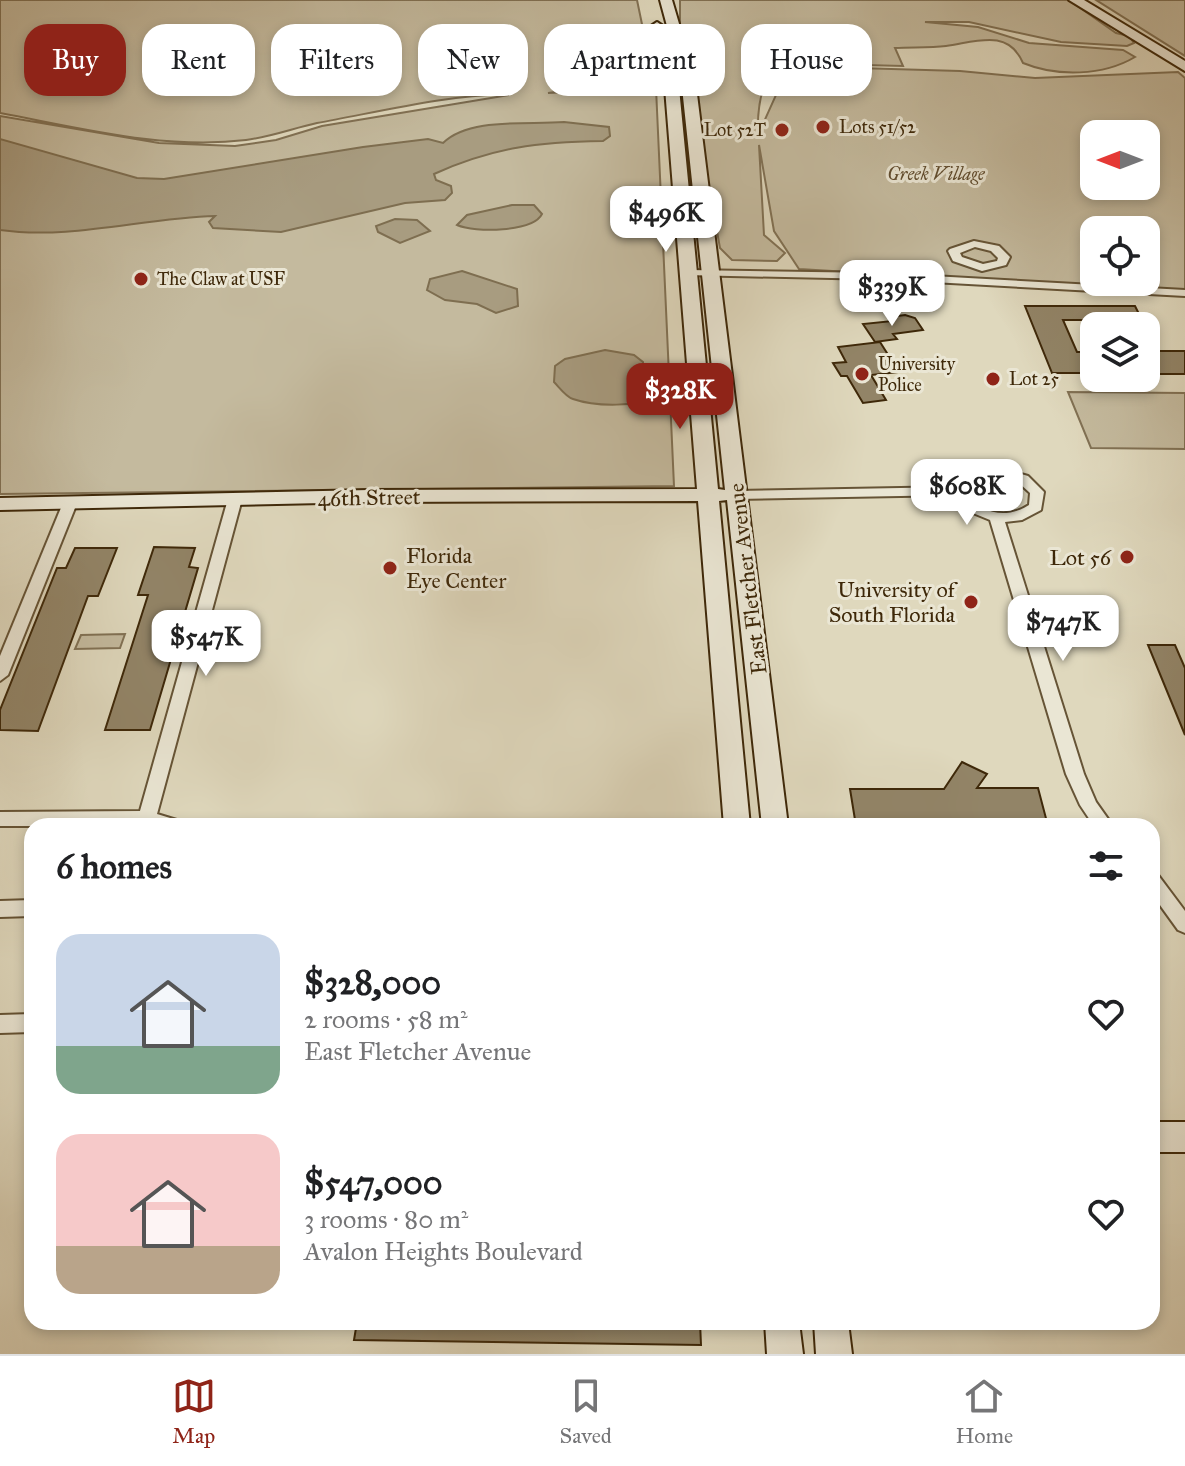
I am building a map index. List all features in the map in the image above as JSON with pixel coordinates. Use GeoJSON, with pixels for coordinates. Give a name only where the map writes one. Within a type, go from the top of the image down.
{"type":"FeatureCollection","features":[{"type":"Feature","properties":{"kind":"main road","name":"East Fletcher Avenue"},"geometry":{"type":"LineString","coordinates":[[651,0],[672,88],[707,271],[707,495],[736,818]]}},
{"type":"Feature","properties":{"kind":"main road","name":"East Fletcher Avenue"},"geometry":{"type":"LineString","coordinates":[[666,0],[688,78],[707,271],[737,495],[774,818]]}},
{"type":"Feature","properties":{"kind":"main road"},"geometry":{"type":"LineString","coordinates":[[1075,0],[1185,67]]}},
{"type":"Feature","properties":{"kind":"main road","name":"46th Street"},"geometry":{"type":"LineString","coordinates":[[0,504],[737,495]]}},
{"type":"Feature","properties":{"kind":"main road"},"geometry":{"type":"LineString","coordinates":[[1160,1137],[1185,1137]]}},
{"type":"Feature","properties":{"kind":"main road"},"geometry":{"type":"LineString","coordinates":[[783,1330],[785,1354]]}},
{"type":"Feature","properties":{"kind":"main road"},"geometry":{"type":"LineString","coordinates":[[832,1330],[834,1354]]}},
{"type":"Feature","properties":{"kind":"street"},"geometry":{"type":"LineString","coordinates":[[707,271],[741,275],[984,275],[1185,293]]}},
{"type":"Feature","properties":{"kind":"street"},"geometry":{"type":"LineString","coordinates":[[707,271],[741,275]]}},
{"type":"Feature","properties":{"kind":"street"},"geometry":{"type":"LineString","coordinates":[[1000,472],[1023,479],[1037,492],[1036,507],[1030,513],[996,517],[970,506],[961,491],[968,478],[1000,472]]}},
{"type":"Feature","properties":{"kind":"street"},"geometry":{"type":"LineString","coordinates":[[737,495],[961,491]]}},
{"type":"Feature","properties":{"kind":"street"},"geometry":{"type":"LineString","coordinates":[[147,818],[235,499]]}},
{"type":"Feature","properties":{"kind":"street"},"geometry":{"type":"LineString","coordinates":[[0,675],[70,503]]}},
{"type":"Feature","properties":{"kind":"street"},"geometry":{"type":"LineString","coordinates":[[996,517],[1075,774],[1098,818]]}},
{"type":"Feature","properties":{"kind":"street"},"geometry":{"type":"LineString","coordinates":[[0,819],[24,819]]}},
{"type":"Feature","properties":{"kind":"street"},"geometry":{"type":"LineString","coordinates":[[1160,891],[1185,925]]}},
{"type":"Feature","properties":{"kind":"street"},"geometry":{"type":"LineString","coordinates":[[0,909],[24,908]]}},
{"type":"Feature","properties":{"kind":"street"},"geometry":{"type":"LineString","coordinates":[[0,1024],[24,1023]]}},
{"type":"Feature","properties":{"kind":"green space"},"geometry":{"type":"Polygon","coordinates":[[[0,0],[637,0],[642,24],[544,24],[544,96],[656,96],[674,486],[0,494],[0,116],[159,143],[235,146],[276,140],[322,126],[503,96],[528,96],[528,24],[418,24],[418,96],[475,96],[413,104],[264,137],[215,142],[153,140],[0,113],[0,0]]]}},
{"type":"Feature","properties":{"kind":"green space","name":"Greek Village"},"geometry":{"type":"Polygon","coordinates":[[[680,0],[1069,0],[1116,33],[1129,36],[1134,43],[1127,46],[1061,42],[969,22],[925,22],[978,27],[1029,43],[1123,50],[1135,57],[1094,71],[1050,71],[1023,63],[1017,52],[1000,41],[980,40],[940,47],[895,48],[903,66],[872,65],[872,24],[741,24],[741,96],[762,96],[758,135],[776,96],[872,96],[872,68],[960,71],[1035,78],[1178,72],[1185,78],[1185,292],[1160,291],[1160,216],[1080,216],[1080,286],[799,269],[774,231],[759,145],[764,235],[785,253],[777,261],[732,260],[720,248],[692,96],[725,96],[725,24],[680,24],[680,0]]]}},
{"type":"Feature","properties":{"kind":"green space"},"geometry":{"type":"Polygon","coordinates":[[[1096,0],[1185,0],[1185,56],[1096,0]]]}},
{"type":"Feature","properties":{"kind":"green space"},"geometry":{"type":"Polygon","coordinates":[[[1068,392],[1185,393],[1185,449],[1091,448],[1068,392]]]}},
{"type":"Feature","properties":{"kind":"green space"},"geometry":{"type":"Polygon","coordinates":[[[125,634],[120,648],[75,649],[81,635],[125,634]]]}},
{"type":"Feature","properties":{"kind":"shaded area"},"geometry":{"type":"Polygon","coordinates":[[[564,122],[609,127],[610,136],[603,141],[537,145],[497,152],[434,174],[436,180],[451,186],[452,193],[445,200],[405,203],[281,232],[213,228],[209,222],[215,216],[53,232],[0,230],[0,139],[137,178],[164,179],[363,147],[428,139],[443,143],[468,129],[483,126],[564,122]]]}},
{"type":"Feature","properties":{"kind":"shaded area"},"geometry":{"type":"Polygon","coordinates":[[[512,205],[534,205],[542,214],[537,220],[516,228],[477,229],[457,225],[467,215],[512,205]]]}},
{"type":"Feature","properties":{"kind":"shaded area"},"geometry":{"type":"Polygon","coordinates":[[[395,219],[417,220],[430,231],[400,243],[378,232],[376,226],[395,219]]]}},
{"type":"Feature","properties":{"kind":"shaded area"},"geometry":{"type":"Polygon","coordinates":[[[462,271],[517,289],[518,306],[496,313],[477,304],[445,300],[427,290],[430,279],[462,271]]]}},
{"type":"Feature","properties":{"kind":"shaded area"},"geometry":{"type":"Polygon","coordinates":[[[605,350],[634,355],[643,362],[644,375],[660,396],[617,405],[582,402],[570,398],[554,382],[555,366],[565,359],[605,350]]]}},
{"type":"Feature","properties":{"kind":"building"},"geometry":{"type":"Polygon","coordinates":[[[1025,306],[1135,306],[1138,312],[1080,312],[1080,320],[1063,320],[1077,352],[1080,352],[1080,373],[1052,373],[1025,306]]]}},
{"type":"Feature","properties":{"kind":"building"},"geometry":{"type":"Polygon","coordinates":[[[905,315],[915,318],[923,330],[893,334],[897,339],[875,342],[863,324],[893,321],[890,317],[905,315]]]}},
{"type":"Feature","properties":{"kind":"building","name":"University Police"},"geometry":{"type":"Polygon","coordinates":[[[880,342],[899,372],[871,375],[886,400],[863,403],[847,376],[841,376],[833,363],[846,362],[838,347],[880,342]]]}},
{"type":"Feature","properties":{"kind":"building"},"geometry":{"type":"Polygon","coordinates":[[[1160,351],[1185,351],[1185,374],[1160,374],[1160,351]]]}},
{"type":"Feature","properties":{"kind":"building"},"geometry":{"type":"Polygon","coordinates":[[[154,547],[195,548],[189,567],[198,568],[150,730],[105,730],[148,595],[138,595],[154,547]]]}},
{"type":"Feature","properties":{"kind":"building"},"geometry":{"type":"Polygon","coordinates":[[[75,548],[117,548],[98,596],[88,596],[38,731],[0,730],[0,710],[57,568],[66,568],[75,548]]]}},
{"type":"Feature","properties":{"kind":"building"},"geometry":{"type":"Polygon","coordinates":[[[1148,645],[1175,645],[1185,668],[1185,735],[1148,645]]]}},
{"type":"Feature","properties":{"kind":"building"},"geometry":{"type":"Polygon","coordinates":[[[962,762],[987,774],[977,788],[1038,788],[1046,818],[855,818],[850,789],[944,789],[962,762]]]}},
{"type":"Feature","properties":{"kind":"building"},"geometry":{"type":"Polygon","coordinates":[[[356,1330],[700,1330],[701,1345],[354,1340],[356,1330]]]}},
{"type":"Feature","properties":{"kind":"place","name":"Lots 51/52"},"geometry":{"type":"Point","coordinates":[823,127]}},
{"type":"Feature","properties":{"kind":"place","name":"Lot 52T"},"geometry":{"type":"Point","coordinates":[782,130]}},
{"type":"Feature","properties":{"kind":"place","name":"The Claw at USF"},"geometry":{"type":"Point","coordinates":[141,279]}},
{"type":"Feature","properties":{"kind":"place","name":"University Police"},"geometry":{"type":"Point","coordinates":[862,374]}},
{"type":"Feature","properties":{"kind":"place","name":"Lot 25"},"geometry":{"type":"Point","coordinates":[993,379]}},
{"type":"Feature","properties":{"kind":"place","name":"Lot 56"},"geometry":{"type":"Point","coordinates":[1127,557]}},
{"type":"Feature","properties":{"kind":"place","name":"Florida Eye Center"},"geometry":{"type":"Point","coordinates":[390,568]}},
{"type":"Feature","properties":{"kind":"place","name":"University of South Florida"},"geometry":{"type":"Point","coordinates":[971,602]}}]}
